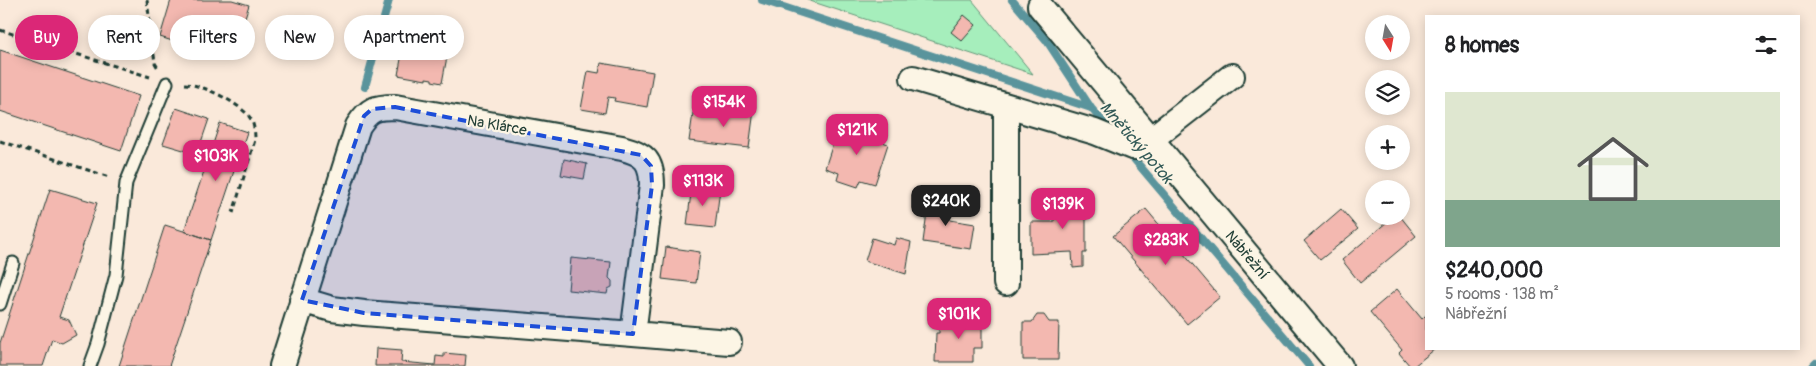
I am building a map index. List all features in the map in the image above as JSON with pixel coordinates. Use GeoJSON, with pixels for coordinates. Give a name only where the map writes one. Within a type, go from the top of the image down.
{"type":"FeatureCollection","features":[{"type":"Feature","properties":{"kind":"street","name":"Nábřežní"},"geometry":{"type":"LineString","coordinates":[[1040,6],[1340,366]]}},
{"type":"Feature","properties":{"kind":"street"},"geometry":{"type":"LineString","coordinates":[[913,78],[1095,132],[1132,147],[1140,147],[1232,76]]}},
{"type":"Feature","properties":{"kind":"street"},"geometry":{"type":"LineString","coordinates":[[1006,106],[1006,283]]}},
{"type":"Feature","properties":{"kind":"street","name":"Na Klárce"},"geometry":{"type":"LineString","coordinates":[[282,366],[358,126],[364,116],[372,109],[395,107],[622,148],[641,155],[651,166],[652,185],[633,334]]}},
{"type":"Feature","properties":{"kind":"street"},"geometry":{"type":"LineString","coordinates":[[302,300],[332,309],[364,314],[729,342]]}},
{"type":"Feature","properties":{"kind":"lane"},"geometry":{"type":"LineString","coordinates":[[90,366],[98,344],[116,275],[126,183],[167,83]]}},
{"type":"Feature","properties":{"kind":"lane"},"geometry":{"type":"LineString","coordinates":[[0,304],[13,263]]}},
{"type":"Feature","properties":{"kind":"path"},"geometry":{"type":"LineString","coordinates":[[147,0],[155,63],[167,83]]}},
{"type":"Feature","properties":{"kind":"path"},"geometry":{"type":"LineString","coordinates":[[0,30],[167,83],[192,84],[226,98],[248,115],[255,129],[255,140],[233,213]]}},
{"type":"Feature","properties":{"kind":"path"},"geometry":{"type":"LineString","coordinates":[[0,141],[126,183]]}},
{"type":"Feature","properties":{"kind":"highlighted area"},"geometry":{"type":"Polygon","coordinates":[[[395,107],[641,155],[651,166],[652,185],[633,334],[364,313],[302,300],[364,116],[372,109],[395,107]]]}},
{"type":"Feature","properties":{"kind":"green space"},"geometry":{"type":"Polygon","coordinates":[[[807,0],[972,0],[1033,74],[807,0]]]}},
{"type":"Feature","properties":{"kind":"building"},"geometry":{"type":"Polygon","coordinates":[[[171,0],[232,0],[249,5],[246,15],[170,15],[170,40],[160,37],[171,0]]]}},
{"type":"Feature","properties":{"kind":"building"},"geometry":{"type":"Polygon","coordinates":[[[964,15],[976,25],[962,41],[951,32],[964,15]]]}},
{"type":"Feature","properties":{"kind":"building"},"geometry":{"type":"Polygon","coordinates":[[[0,50],[15,55],[15,60],[30,60],[139,96],[121,151],[0,111],[0,50]]]}},
{"type":"Feature","properties":{"kind":"building"},"geometry":{"type":"Polygon","coordinates":[[[401,60],[446,60],[442,83],[432,81],[432,79],[426,78],[426,80],[398,75],[401,60]]]}},
{"type":"Feature","properties":{"kind":"building"},"geometry":{"type":"Polygon","coordinates":[[[601,63],[653,72],[647,107],[614,101],[615,98],[608,97],[605,113],[581,109],[588,71],[599,73],[601,63]]]}},
{"type":"Feature","properties":{"kind":"building"},"geometry":{"type":"Polygon","coordinates":[[[724,106],[754,110],[749,148],[689,141],[693,113],[722,117],[724,106]]]}},
{"type":"Feature","properties":{"kind":"building"},"geometry":{"type":"Polygon","coordinates":[[[176,108],[209,119],[197,154],[163,144],[176,108]]]}},
{"type":"Feature","properties":{"kind":"building"},"geometry":{"type":"Polygon","coordinates":[[[220,123],[247,132],[211,240],[184,231],[220,123]]]}},
{"type":"Feature","properties":{"kind":"building"},"geometry":{"type":"Polygon","coordinates":[[[854,125],[876,132],[874,139],[888,144],[875,184],[861,180],[858,187],[837,180],[839,173],[825,168],[838,128],[852,133],[854,125]]]}},
{"type":"Feature","properties":{"kind":"building"},"geometry":{"type":"Polygon","coordinates":[[[564,159],[587,164],[584,179],[561,175],[564,159]]]}},
{"type":"Feature","properties":{"kind":"building"},"geometry":{"type":"Polygon","coordinates":[[[692,185],[720,189],[715,228],[687,225],[692,185]]]}},
{"type":"Feature","properties":{"kind":"building"},"geometry":{"type":"Polygon","coordinates":[[[50,189],[97,203],[59,317],[69,320],[76,335],[62,343],[52,339],[43,366],[0,366],[0,343],[50,189]]]}},
{"type":"Feature","properties":{"kind":"building"},"geometry":{"type":"Polygon","coordinates":[[[1054,197],[1086,197],[1086,253],[1083,253],[1083,267],[1073,268],[1072,252],[1031,254],[1031,222],[1054,222],[1054,197]]]}},
{"type":"Feature","properties":{"kind":"building"},"geometry":{"type":"Polygon","coordinates":[[[929,198],[953,202],[950,220],[975,224],[971,249],[923,242],[929,198]]]}},
{"type":"Feature","properties":{"kind":"building"},"geometry":{"type":"Polygon","coordinates":[[[1146,209],[1220,297],[1187,324],[1113,236],[1146,209]]]}},
{"type":"Feature","properties":{"kind":"building"},"geometry":{"type":"Polygon","coordinates":[[[1341,209],[1358,229],[1320,260],[1304,241],[1341,209]]]}},
{"type":"Feature","properties":{"kind":"building"},"geometry":{"type":"Polygon","coordinates":[[[165,225],[211,240],[169,366],[119,366],[165,225]]]}},
{"type":"Feature","properties":{"kind":"building"},"geometry":{"type":"Polygon","coordinates":[[[1383,225],[1407,225],[1416,236],[1360,283],[1342,260],[1383,225]]]}},
{"type":"Feature","properties":{"kind":"building"},"geometry":{"type":"Polygon","coordinates":[[[872,238],[894,245],[896,238],[911,242],[906,274],[865,261],[872,238]]]}},
{"type":"Feature","properties":{"kind":"building"},"geometry":{"type":"Polygon","coordinates":[[[666,247],[700,252],[696,283],[662,279],[666,247]]]}},
{"type":"Feature","properties":{"kind":"building"},"geometry":{"type":"Polygon","coordinates":[[[571,258],[611,262],[609,278],[612,281],[612,287],[608,289],[607,294],[568,290],[571,258]]]}},
{"type":"Feature","properties":{"kind":"building"},"geometry":{"type":"Polygon","coordinates":[[[1397,289],[1422,319],[1425,316],[1425,350],[1434,350],[1414,366],[1410,366],[1399,353],[1402,350],[1370,312],[1397,289]]]}},
{"type":"Feature","properties":{"kind":"building"},"geometry":{"type":"Polygon","coordinates":[[[1037,315],[1044,315],[1049,322],[1059,322],[1058,360],[1023,360],[1023,322],[1032,322],[1037,315]]]}},
{"type":"Feature","properties":{"kind":"building"},"geometry":{"type":"Polygon","coordinates":[[[951,317],[982,317],[982,348],[973,348],[973,362],[935,362],[936,333],[939,333],[939,322],[950,322],[951,317]]]}},
{"type":"Feature","properties":{"kind":"building"},"geometry":{"type":"Polygon","coordinates":[[[376,348],[402,350],[401,362],[435,365],[436,356],[444,357],[444,353],[466,355],[465,366],[375,366],[376,348]]]}},
{"type":"Feature","properties":{"kind":"waterway"},"geometry":{"type":"LineString","coordinates":[[365,87],[389,0]]}},
{"type":"Feature","properties":{"kind":"waterway","name":"Mnětický potok"},"geometry":{"type":"LineString","coordinates":[[762,0],[1091,108],[1110,130]]}},
{"type":"Feature","properties":{"kind":"waterway"},"geometry":{"type":"LineString","coordinates":[[1012,0],[1047,41],[1091,108]]}},
{"type":"Feature","properties":{"kind":"waterway","name":"Mnětický potok"},"geometry":{"type":"LineString","coordinates":[[1128,152],[1309,366]]}},
{"type":"Feature","properties":{"kind":"waterway"},"geometry":{"type":"LineString","coordinates":[[1813,366],[1816,363]]}}]}
